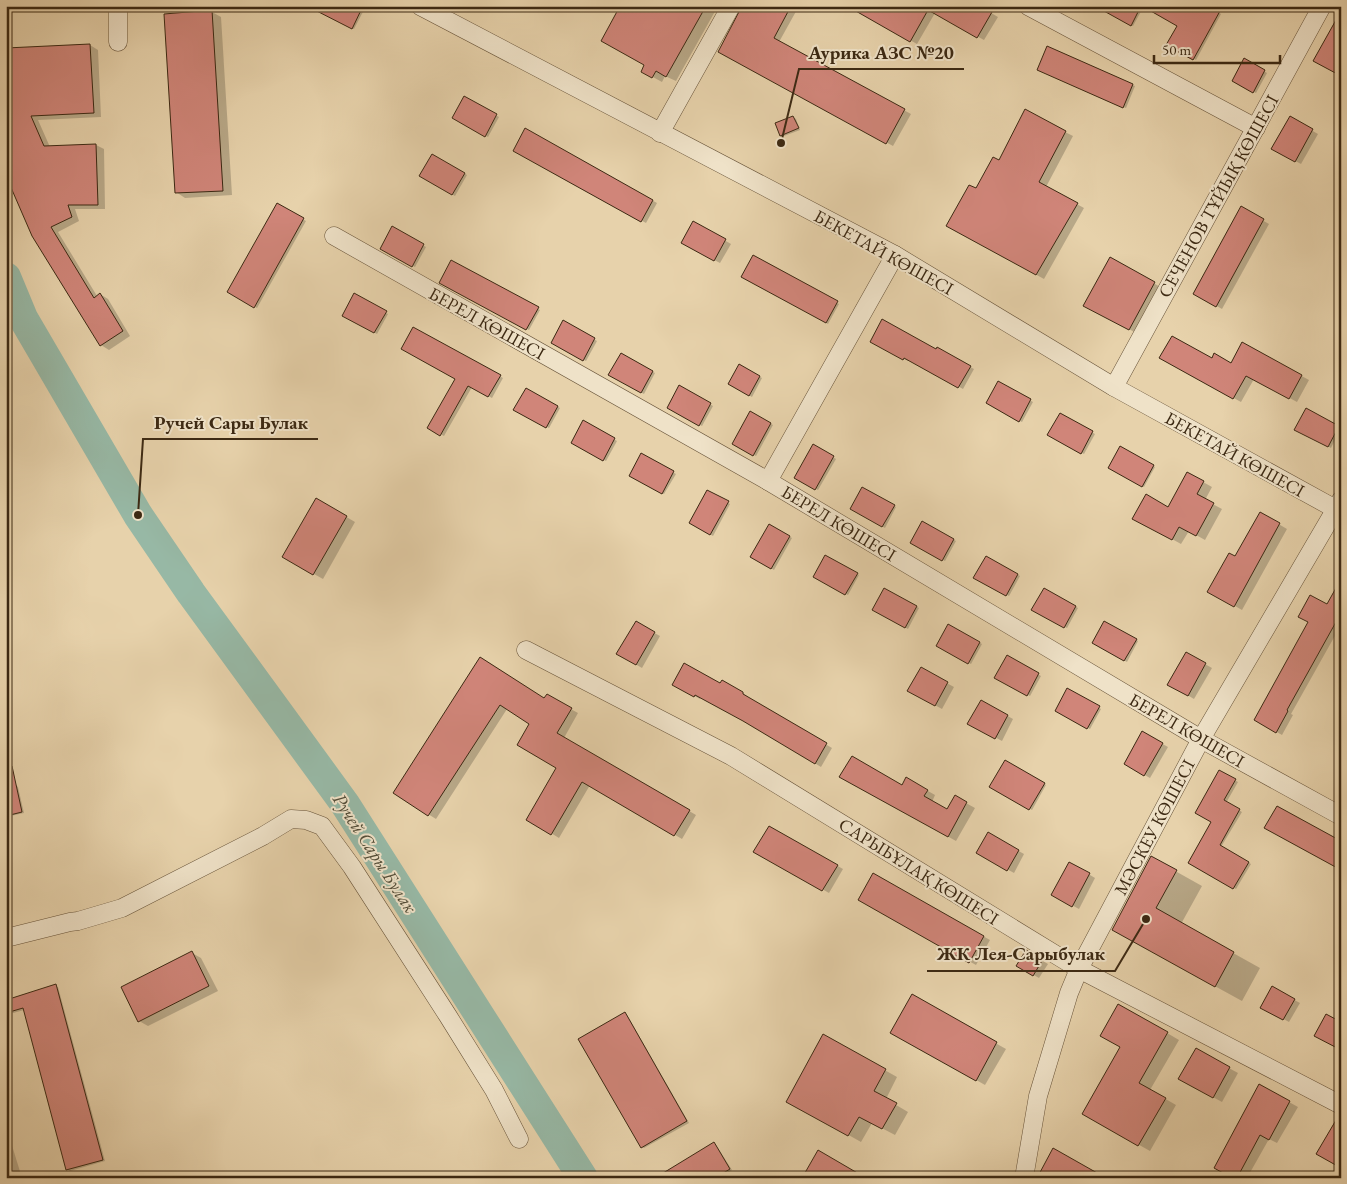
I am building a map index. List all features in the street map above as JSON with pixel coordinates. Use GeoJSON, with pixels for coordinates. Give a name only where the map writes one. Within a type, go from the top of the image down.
{"type":"FeatureCollection","features":[{"type":"Feature","properties":{"kind":"street"},"geometry":{"type":"LineString","coordinates":[[118,6],[118,42]]}},
{"type":"Feature","properties":{"kind":"street","name":"БЕКЕТАЙ КӨШЕСІ"},"geometry":{"type":"LineString","coordinates":[[420,6],[444,12],[660,133],[895,255],[1114,386],[1339,507]]}},
{"type":"Feature","properties":{"kind":"street"},"geometry":{"type":"LineString","coordinates":[[660,133],[731,6]]}},
{"type":"Feature","properties":{"kind":"street","name":"СЕЧЕНОВ ТҰЙЫҚ КӨШЕСІ"},"geometry":{"type":"LineString","coordinates":[[1114,386],[1322,6]]}},
{"type":"Feature","properties":{"kind":"street"},"geometry":{"type":"LineString","coordinates":[[1033,8],[1256,128]]}},
{"type":"Feature","properties":{"kind":"street","name":"БЕРЕЛ КӨШЕСІ"},"geometry":{"type":"LineString","coordinates":[[334,236],[768,481],[1201,740],[1341,816]]}},
{"type":"Feature","properties":{"kind":"street"},"geometry":{"type":"LineString","coordinates":[[768,481],[895,255]]}},
{"type":"Feature","properties":{"kind":"street","name":"МӘСКЕУ КӨШЕСІ"},"geometry":{"type":"LineString","coordinates":[[1024,1178],[1038,1096],[1078,969],[1201,740],[1339,507]]}},
{"type":"Feature","properties":{"kind":"street","name":"САРЫБҰЛАҚ КӨШЕСІ"},"geometry":{"type":"LineString","coordinates":[[526,650],[731,756],[1078,969],[1341,1104]]}},
{"type":"Feature","properties":{"kind":"street"},"geometry":{"type":"LineString","coordinates":[[6,938],[78,921],[122,908],[263,836],[291,819],[306,820],[322,826],[352,867],[438,1000],[494,1090],[519,1139]]}},
{"type":"Feature","properties":{"kind":"building"},"geometry":{"type":"Polygon","coordinates":[[[307,6],[363,6],[352,29],[307,6]]]}},
{"type":"Feature","properties":{"kind":"building"},"geometry":{"type":"Polygon","coordinates":[[[620,6],[706,6],[666,77],[656,71],[652,78],[641,72],[644,65],[601,41],[620,6]]]}},
{"type":"Feature","properties":{"kind":"building"},"geometry":{"type":"Polygon","coordinates":[[[742,6],[791,6],[774,38],[905,109],[886,144],[718,52],[742,6]]]}},
{"type":"Feature","properties":{"kind":"building"},"geometry":{"type":"Polygon","coordinates":[[[847,6],[982,6],[992,12],[977,38],[928,10],[910,42],[847,6]]]}},
{"type":"Feature","properties":{"kind":"building"},"geometry":{"type":"Polygon","coordinates":[[[1095,6],[1141,6],[1131,26],[1095,6]]]}},
{"type":"Feature","properties":{"kind":"building"},"geometry":{"type":"Polygon","coordinates":[[[1142,6],[1211,6],[1220,11],[1193,60],[1166,45],[1177,26],[1142,6]]]}},
{"type":"Feature","properties":{"kind":"building"},"geometry":{"type":"Polygon","coordinates":[[[212,10],[223,191],[175,193],[164,14],[212,10]]]}},
{"type":"Feature","properties":{"kind":"building"},"geometry":{"type":"Polygon","coordinates":[[[1341,11],[1341,76],[1313,61],[1341,11]]]}},
{"type":"Feature","properties":{"kind":"building"},"geometry":{"type":"Polygon","coordinates":[[[90,44],[94,113],[31,116],[44,146],[96,144],[98,205],[68,205],[72,217],[51,227],[94,298],[100,293],[123,331],[100,346],[32,236],[6,176],[6,48],[90,44]]]}},
{"type":"Feature","properties":{"kind":"building"},"geometry":{"type":"Polygon","coordinates":[[[1047,46],[1133,84],[1123,108],[1037,70],[1047,46]]]}},
{"type":"Feature","properties":{"kind":"building"},"geometry":{"type":"Polygon","coordinates":[[[1244,58],[1265,70],[1253,93],[1232,81],[1244,58]]]}},
{"type":"Feature","properties":{"kind":"building"},"geometry":{"type":"Polygon","coordinates":[[[464,96],[497,114],[485,137],[452,118],[464,96]]]}},
{"type":"Feature","properties":{"kind":"building"},"geometry":{"type":"Polygon","coordinates":[[[1025,109],[1066,131],[1039,182],[1078,203],[1036,275],[946,226],[969,185],[976,188],[993,157],[999,160],[1025,109]]]}},
{"type":"Feature","properties":{"kind":"building"},"geometry":{"type":"Polygon","coordinates":[[[793,116],[799,128],[780,136],[775,123],[793,116]]]}},
{"type":"Feature","properties":{"kind":"building"},"geometry":{"type":"Polygon","coordinates":[[[1290,116],[1313,129],[1295,162],[1271,149],[1290,116]]]}},
{"type":"Feature","properties":{"kind":"building"},"geometry":{"type":"Polygon","coordinates":[[[525,128],[653,200],[641,222],[513,151],[525,128]]]}},
{"type":"Feature","properties":{"kind":"building"},"geometry":{"type":"Polygon","coordinates":[[[432,154],[465,173],[452,195],[419,176],[432,154]]]}},
{"type":"Feature","properties":{"kind":"building"},"geometry":{"type":"Polygon","coordinates":[[[277,203],[304,218],[254,308],[227,292],[277,203]]]}},
{"type":"Feature","properties":{"kind":"building"},"geometry":{"type":"Polygon","coordinates":[[[1241,206],[1264,219],[1216,307],[1193,294],[1241,206]]]}},
{"type":"Feature","properties":{"kind":"building"},"geometry":{"type":"Polygon","coordinates":[[[693,221],[726,239],[714,261],[681,243],[693,221]]]}},
{"type":"Feature","properties":{"kind":"building"},"geometry":{"type":"Polygon","coordinates":[[[392,226],[424,244],[412,267],[380,249],[392,226]]]}},
{"type":"Feature","properties":{"kind":"building"},"geometry":{"type":"Polygon","coordinates":[[[753,255],[838,301],[826,323],[741,277],[753,255]]]}},
{"type":"Feature","properties":{"kind":"building"},"geometry":{"type":"Polygon","coordinates":[[[1110,257],[1155,282],[1129,330],[1083,306],[1110,257]]]}},
{"type":"Feature","properties":{"kind":"building"},"geometry":{"type":"Polygon","coordinates":[[[451,260],[539,307],[526,330],[439,283],[451,260]]]}},
{"type":"Feature","properties":{"kind":"building"},"geometry":{"type":"Polygon","coordinates":[[[354,293],[387,311],[374,333],[342,316],[354,293]]]}},
{"type":"Feature","properties":{"kind":"building"},"geometry":{"type":"Polygon","coordinates":[[[882,319],[971,366],[958,388],[904,358],[903,360],[870,342],[882,319]]]}},
{"type":"Feature","properties":{"kind":"building"},"geometry":{"type":"Polygon","coordinates":[[[563,320],[595,338],[583,361],[551,343],[563,320]]]}},
{"type":"Feature","properties":{"kind":"building"},"geometry":{"type":"Polygon","coordinates":[[[413,327],[501,375],[488,397],[468,386],[440,436],[427,428],[455,379],[401,349],[413,327]]]}},
{"type":"Feature","properties":{"kind":"building"},"geometry":{"type":"Polygon","coordinates":[[[1172,336],[1212,358],[1214,353],[1231,363],[1242,342],[1302,375],[1289,399],[1246,376],[1233,399],[1159,358],[1172,336]]]}},
{"type":"Feature","properties":{"kind":"building"},"geometry":{"type":"Polygon","coordinates":[[[621,353],[653,371],[641,393],[608,375],[621,353]]]}},
{"type":"Feature","properties":{"kind":"building"},"geometry":{"type":"Polygon","coordinates":[[[739,364],[760,376],[749,396],[728,384],[739,364]]]}},
{"type":"Feature","properties":{"kind":"building"},"geometry":{"type":"Polygon","coordinates":[[[998,381],[1031,399],[1019,422],[986,403],[998,381]]]}},
{"type":"Feature","properties":{"kind":"building"},"geometry":{"type":"Polygon","coordinates":[[[679,385],[711,403],[699,426],[667,408],[679,385]]]}},
{"type":"Feature","properties":{"kind":"building"},"geometry":{"type":"Polygon","coordinates":[[[526,388],[558,406],[546,428],[513,410],[526,388]]]}},
{"type":"Feature","properties":{"kind":"building"},"geometry":{"type":"Polygon","coordinates":[[[1306,408],[1339,426],[1328,447],[1294,430],[1306,408]]]}},
{"type":"Feature","properties":{"kind":"building"},"geometry":{"type":"Polygon","coordinates":[[[750,411],[771,423],[753,456],[732,444],[750,411]]]}},
{"type":"Feature","properties":{"kind":"building"},"geometry":{"type":"Polygon","coordinates":[[[1060,413],[1093,431],[1081,454],[1047,435],[1060,413]]]}},
{"type":"Feature","properties":{"kind":"building"},"geometry":{"type":"Polygon","coordinates":[[[583,420],[615,438],[603,461],[571,443],[583,420]]]}},
{"type":"Feature","properties":{"kind":"building"},"geometry":{"type":"Polygon","coordinates":[[[813,444],[834,456],[815,490],[794,478],[813,444]]]}},
{"type":"Feature","properties":{"kind":"building"},"geometry":{"type":"Polygon","coordinates":[[[1120,446],[1154,465],[1142,487],[1108,468],[1120,446]]]}},
{"type":"Feature","properties":{"kind":"building"},"geometry":{"type":"Polygon","coordinates":[[[641,453],[674,471],[662,494],[629,476],[641,453]]]}},
{"type":"Feature","properties":{"kind":"building"},"geometry":{"type":"Polygon","coordinates":[[[1187,472],[1204,481],[1197,494],[1214,503],[1196,536],[1179,527],[1172,540],[1132,519],[1146,494],[1168,507],[1187,472]]]}},
{"type":"Feature","properties":{"kind":"building"},"geometry":{"type":"Polygon","coordinates":[[[862,487],[895,505],[882,527],[850,509],[862,487]]]}},
{"type":"Feature","properties":{"kind":"building"},"geometry":{"type":"Polygon","coordinates":[[[707,490],[729,501],[710,535],[689,523],[707,490]]]}},
{"type":"Feature","properties":{"kind":"building"},"geometry":{"type":"Polygon","coordinates":[[[316,498],[347,516],[313,575],[282,557],[316,498]]]}},
{"type":"Feature","properties":{"kind":"building"},"geometry":{"type":"Polygon","coordinates":[[[1260,512],[1280,523],[1234,607],[1207,592],[1229,553],[1235,556],[1260,512]]]}},
{"type":"Feature","properties":{"kind":"building"},"geometry":{"type":"Polygon","coordinates":[[[922,521],[954,539],[942,561],[910,543],[922,521]]]}},
{"type":"Feature","properties":{"kind":"building"},"geometry":{"type":"Polygon","coordinates":[[[769,524],[790,536],[771,569],[750,557],[769,524]]]}},
{"type":"Feature","properties":{"kind":"building"},"geometry":{"type":"Polygon","coordinates":[[[825,555],[858,573],[845,595],[813,577],[825,555]]]}},
{"type":"Feature","properties":{"kind":"building"},"geometry":{"type":"Polygon","coordinates":[[[986,556],[1018,574],[1006,596],[973,578],[986,556]]]}},
{"type":"Feature","properties":{"kind":"building"},"geometry":{"type":"Polygon","coordinates":[[[1341,579],[1341,613],[1276,733],[1254,720],[1308,622],[1298,617],[1310,595],[1327,604],[1341,579]]]}},
{"type":"Feature","properties":{"kind":"building"},"geometry":{"type":"Polygon","coordinates":[[[884,588],[917,606],[905,628],[872,610],[884,588]]]}},
{"type":"Feature","properties":{"kind":"building"},"geometry":{"type":"Polygon","coordinates":[[[1044,588],[1076,606],[1064,628],[1031,610],[1044,588]]]}},
{"type":"Feature","properties":{"kind":"building"},"geometry":{"type":"Polygon","coordinates":[[[636,621],[655,632],[636,665],[616,654],[636,621]]]}},
{"type":"Feature","properties":{"kind":"building"},"geometry":{"type":"Polygon","coordinates":[[[1104,621],[1137,639],[1124,661],[1092,643],[1104,621]]]}},
{"type":"Feature","properties":{"kind":"building"},"geometry":{"type":"Polygon","coordinates":[[[948,624],[980,642],[968,664],[936,646],[948,624]]]}},
{"type":"Feature","properties":{"kind":"building"},"geometry":{"type":"Polygon","coordinates":[[[1186,652],[1206,663],[1188,696],[1167,685],[1186,652]]]}},
{"type":"Feature","properties":{"kind":"building"},"geometry":{"type":"Polygon","coordinates":[[[1007,655],[1039,673],[1027,696],[994,678],[1007,655]]]}},
{"type":"Feature","properties":{"kind":"building"},"geometry":{"type":"Polygon","coordinates":[[[480,657],[544,698],[547,694],[572,708],[557,733],[690,810],[674,836],[582,782],[551,835],[526,820],[556,768],[517,745],[529,724],[500,705],[428,816],[393,793],[480,657]]]}},
{"type":"Feature","properties":{"kind":"building"},"geometry":{"type":"Polygon","coordinates":[[[684,663],[720,683],[722,680],[827,743],[815,764],[743,721],[672,685],[684,663]]]}},
{"type":"Feature","properties":{"kind":"building"},"geometry":{"type":"Polygon","coordinates":[[[921,667],[948,682],[935,706],[907,691],[921,667]]]}},
{"type":"Feature","properties":{"kind":"building"},"geometry":{"type":"Polygon","coordinates":[[[1067,688],[1100,706],[1087,729],[1055,711],[1067,688]]]}},
{"type":"Feature","properties":{"kind":"building"},"geometry":{"type":"Polygon","coordinates":[[[981,700],[1008,715],[995,739],[967,724],[981,700]]]}},
{"type":"Feature","properties":{"kind":"building"},"geometry":{"type":"Polygon","coordinates":[[[1142,731],[1163,743],[1144,776],[1124,764],[1142,731]]]}},
{"type":"Feature","properties":{"kind":"building"},"geometry":{"type":"Polygon","coordinates":[[[852,756],[902,785],[906,777],[928,790],[924,796],[947,809],[955,795],[967,802],[948,837],[839,777],[852,756]]]}},
{"type":"Feature","properties":{"kind":"building"},"geometry":{"type":"Polygon","coordinates":[[[1005,760],[1045,783],[1029,810],[989,787],[1005,760]]]}},
{"type":"Feature","properties":{"kind":"building"},"geometry":{"type":"Polygon","coordinates":[[[12,766],[22,812],[6,816],[6,767],[12,766]]]}},
{"type":"Feature","properties":{"kind":"building"},"geometry":{"type":"Polygon","coordinates":[[[1219,770],[1236,779],[1224,800],[1240,809],[1220,845],[1249,862],[1233,889],[1188,863],[1211,822],[1195,813],[1219,770]]]}},
{"type":"Feature","properties":{"kind":"building"},"geometry":{"type":"Polygon","coordinates":[[[1277,806],[1341,841],[1341,870],[1264,828],[1277,806]]]}},
{"type":"Feature","properties":{"kind":"building"},"geometry":{"type":"Polygon","coordinates":[[[769,826],[838,865],[822,891],[753,852],[769,826]]]}},
{"type":"Feature","properties":{"kind":"building"},"geometry":{"type":"Polygon","coordinates":[[[988,832],[1019,850],[1007,871],[976,853],[988,832]]]}},
{"type":"Feature","properties":{"kind":"building"},"geometry":{"type":"Polygon","coordinates":[[[1151,856],[1177,870],[1156,908],[1234,952],[1215,987],[1112,930],[1151,856]]]}},
{"type":"Feature","properties":{"kind":"building"},"geometry":{"type":"Polygon","coordinates":[[[1069,862],[1090,873],[1072,907],[1051,895],[1069,862]]]}},
{"type":"Feature","properties":{"kind":"building"},"geometry":{"type":"Polygon","coordinates":[[[873,873],[984,936],[969,963],[858,900],[873,873]]]}},
{"type":"Feature","properties":{"kind":"building"},"geometry":{"type":"Polygon","coordinates":[[[1026,950],[1043,959],[1033,976],[1016,966],[1026,950]]]}},
{"type":"Feature","properties":{"kind":"building"},"geometry":{"type":"Polygon","coordinates":[[[192,951],[209,986],[138,1022],[121,987],[192,951]]]}},
{"type":"Feature","properties":{"kind":"building"},"geometry":{"type":"Polygon","coordinates":[[[56,984],[103,1160],[66,1170],[23,1008],[6,1013],[6,1000],[56,984]]]}},
{"type":"Feature","properties":{"kind":"building"},"geometry":{"type":"Polygon","coordinates":[[[1272,986],[1295,999],[1283,1020],[1260,1008],[1272,986]]]}},
{"type":"Feature","properties":{"kind":"building"},"geometry":{"type":"Polygon","coordinates":[[[912,994],[997,1042],[976,1081],[890,1033],[912,994]]]}},
{"type":"Feature","properties":{"kind":"building"},"geometry":{"type":"Polygon","coordinates":[[[1118,1004],[1168,1032],[1139,1083],[1166,1098],[1138,1146],[1082,1114],[1120,1047],[1100,1036],[1118,1004]]]}},
{"type":"Feature","properties":{"kind":"building"},"geometry":{"type":"Polygon","coordinates":[[[625,1012],[687,1121],[641,1148],[578,1039],[625,1012]]]}},
{"type":"Feature","properties":{"kind":"building"},"geometry":{"type":"Polygon","coordinates":[[[1326,1014],[1341,1022],[1341,1050],[1314,1036],[1326,1014]]]}},
{"type":"Feature","properties":{"kind":"building"},"geometry":{"type":"Polygon","coordinates":[[[823,1034],[886,1069],[874,1091],[897,1103],[882,1129],[859,1117],[848,1136],[786,1102],[823,1034]]]}},
{"type":"Feature","properties":{"kind":"building"},"geometry":{"type":"Polygon","coordinates":[[[1196,1048],[1230,1067],[1213,1098],[1178,1079],[1196,1048]]]}},
{"type":"Feature","properties":{"kind":"building"},"geometry":{"type":"Polygon","coordinates":[[[1259,1084],[1290,1101],[1269,1140],[1260,1135],[1237,1178],[1232,1178],[1214,1168],[1259,1084]]]}},
{"type":"Feature","properties":{"kind":"building"},"geometry":{"type":"Polygon","coordinates":[[[1339,1115],[1341,1116],[1341,1168],[1316,1154],[1339,1115]]]}},
{"type":"Feature","properties":{"kind":"building"},"geometry":{"type":"Polygon","coordinates":[[[714,1142],[730,1169],[715,1178],[655,1178],[714,1142]]]}},
{"type":"Feature","properties":{"kind":"building"},"geometry":{"type":"Polygon","coordinates":[[[1053,1148],[1106,1178],[1037,1178],[1053,1148]]]}},
{"type":"Feature","properties":{"kind":"building"},"geometry":{"type":"Polygon","coordinates":[[[818,1150],[866,1178],[802,1178],[818,1150]]]}},
{"type":"Feature","properties":{"kind":"waterway","name":"Ручей Сары Булак"},"geometry":{"type":"LineString","coordinates":[[6,277],[23,318],[138,515],[191,593],[345,804],[583,1178]]}},
{"type":"Feature","properties":{"kind":"place","name":"Аурика АЗС №20"},"geometry":{"type":"Point","coordinates":[781,143]}},
{"type":"Feature","properties":{"kind":"place","name":"Ручей Сары Булак"},"geometry":{"type":"Point","coordinates":[138,515]}},
{"type":"Feature","properties":{"kind":"place","name":"ЖК Лея-Сарыбулак"},"geometry":{"type":"Point","coordinates":[1146,919]}}]}
